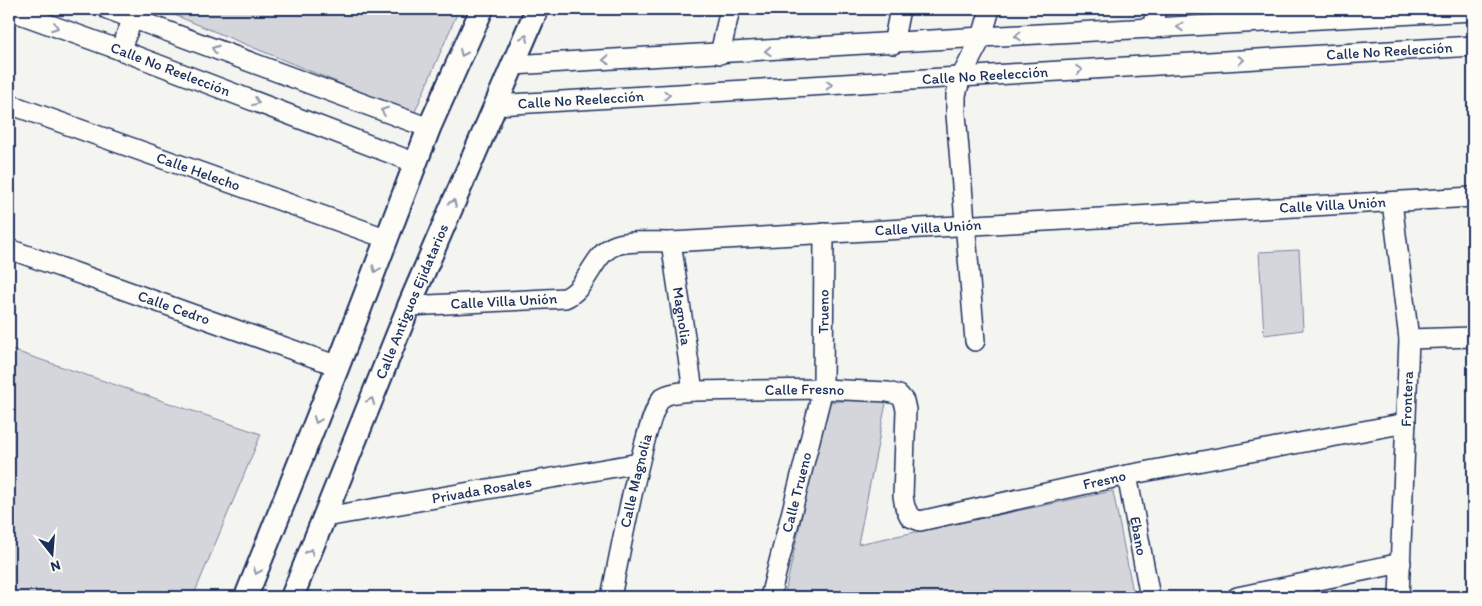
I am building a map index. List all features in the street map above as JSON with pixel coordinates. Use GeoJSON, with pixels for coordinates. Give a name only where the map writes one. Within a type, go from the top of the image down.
{"type":"FeatureCollection","features":[{"type":"Feature","properties":{"kind":"street"},"geometry":{"type":"LineString","coordinates":[[107,9],[135,14],[430,128]]}},
{"type":"Feature","properties":{"kind":"street"},"geometry":{"type":"LineString","coordinates":[[246,597],[430,128],[482,9]]}},
{"type":"Feature","properties":{"kind":"street","name":"Calle Antiguos Ejidatarios"},"geometry":{"type":"LineString","coordinates":[[292,597],[408,306],[537,9]]}},
{"type":"Feature","properties":{"kind":"street"},"geometry":{"type":"LineString","coordinates":[[720,54],[730,9]]}},
{"type":"Feature","properties":{"kind":"street"},"geometry":{"type":"LineString","coordinates":[[893,44],[900,9]]}},
{"type":"Feature","properties":{"kind":"street"},"geometry":{"type":"LineString","coordinates":[[975,340],[956,95],[961,77],[982,37],[990,9]]}},
{"type":"Feature","properties":{"kind":"street"},"geometry":{"type":"LineString","coordinates":[[1152,29],[1156,9]]}},
{"type":"Feature","properties":{"kind":"street","name":"Calle No Reelección"},"geometry":{"type":"LineString","coordinates":[[9,10],[120,50],[416,163]]}},
{"type":"Feature","properties":{"kind":"street"},"geometry":{"type":"LineString","coordinates":[[513,65],[893,44],[982,37],[1473,11]]}},
{"type":"Feature","properties":{"kind":"street"},"geometry":{"type":"LineString","coordinates":[[120,50],[135,14]]}},
{"type":"Feature","properties":{"kind":"street","name":"Calle No Reelección"},"geometry":{"type":"LineString","coordinates":[[496,105],[1473,46]]}},
{"type":"Feature","properties":{"kind":"street","name":"Calle Helecho"},"geometry":{"type":"LineString","coordinates":[[9,104],[388,239]]}},
{"type":"Feature","properties":{"kind":"street","name":"Calle Villa Unión"},"geometry":{"type":"LineString","coordinates":[[408,306],[565,298],[574,295],[607,250],[615,245],[628,243],[1473,198]]}},
{"type":"Feature","properties":{"kind":"street","name":"Frontera"},"geometry":{"type":"LineString","coordinates":[[1392,202],[1409,340],[1399,597]]}},
{"type":"Feature","properties":{"kind":"street","name":"Trueno"},"geometry":{"type":"LineString","coordinates":[[823,388],[824,233]]}},
{"type":"Feature","properties":{"kind":"street","name":"Magnolia"},"geometry":{"type":"LineString","coordinates":[[671,242],[693,391]]}},
{"type":"Feature","properties":{"kind":"street","name":"Calle Cedro"},"geometry":{"type":"LineString","coordinates":[[9,249],[338,366]]}},
{"type":"Feature","properties":{"kind":"street"},"geometry":{"type":"LineString","coordinates":[[1409,340],[1473,337]]}},
{"type":"Feature","properties":{"kind":"street","name":"Calle Fresno"},"geometry":{"type":"LineString","coordinates":[[693,391],[823,388],[888,392],[899,395],[904,401],[906,410]]}},
{"type":"Feature","properties":{"kind":"street","name":"Calle Trueno"},"geometry":{"type":"LineString","coordinates":[[770,597],[823,388]]}},
{"type":"Feature","properties":{"kind":"street","name":"Calle Magnolia"},"geometry":{"type":"LineString","coordinates":[[611,597],[639,463],[659,402],[664,397],[674,393],[693,391]]}},
{"type":"Feature","properties":{"kind":"street","name":"Fresno"},"geometry":{"type":"LineString","coordinates":[[906,410],[903,496],[905,507],[910,517],[920,521],[1128,474],[1406,423]]}},
{"type":"Feature","properties":{"kind":"street","name":"Privada Rosales"},"geometry":{"type":"LineString","coordinates":[[324,517],[639,463]]}},
{"type":"Feature","properties":{"kind":"street","name":"Ebano"},"geometry":{"type":"LineString","coordinates":[[1128,474],[1150,597]]}},
{"type":"Feature","properties":{"kind":"street"},"geometry":{"type":"LineString","coordinates":[[1237,597],[1401,563]]}},
{"type":"Feature","properties":{"kind":"shaded area"},"geometry":{"type":"Polygon","coordinates":[[[160,9],[459,9],[414,114],[160,9]]]}},
{"type":"Feature","properties":{"kind":"shaded area"},"geometry":{"type":"Polygon","coordinates":[[[1299,250],[1303,330],[1264,335],[1259,252],[1299,250]]]}},
{"type":"Feature","properties":{"kind":"shaded area"},"geometry":{"type":"Polygon","coordinates":[[[9,349],[261,434],[193,597],[9,597],[9,349]]]}},
{"type":"Feature","properties":{"kind":"shaded area"},"geometry":{"type":"Polygon","coordinates":[[[887,398],[858,544],[1113,491],[1134,597],[784,597],[827,402],[887,398]]]}}]}
